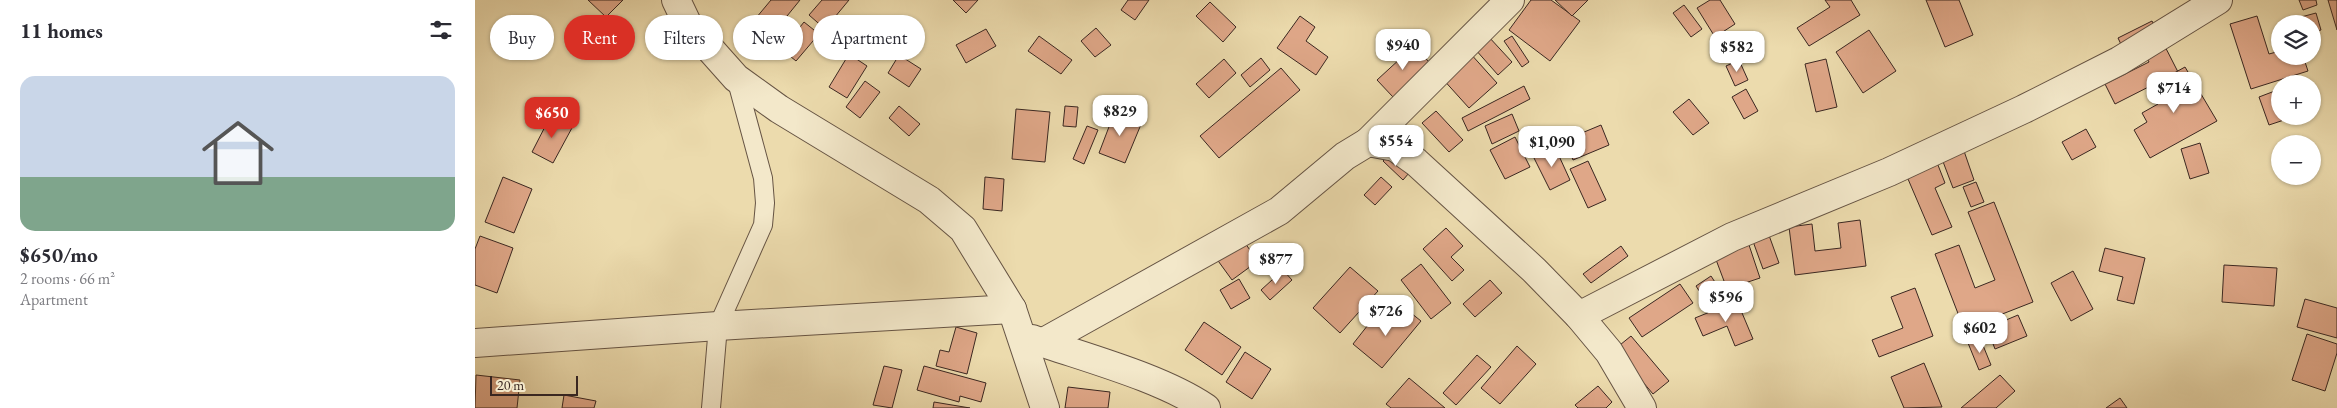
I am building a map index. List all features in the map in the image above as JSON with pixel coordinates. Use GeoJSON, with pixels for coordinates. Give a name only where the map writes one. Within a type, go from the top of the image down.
{"type":"FeatureCollection","features":[{"type":"Feature","properties":{"kind":"street"},"geometry":{"type":"LineString","coordinates":[[676,0],[687,22],[737,78],[779,109],[929,200],[963,229],[1012,310],[1032,339],[1045,408]]}},
{"type":"Feature","properties":{"kind":"street"},"geometry":{"type":"LineString","coordinates":[[1032,339],[1279,211],[1345,156],[1368,142],[1510,0]]}},
{"type":"Feature","properties":{"kind":"street"},"geometry":{"type":"LineString","coordinates":[[1579,316],[1732,238],[1889,172],[2025,108],[2119,61],[2218,0]]}},
{"type":"Feature","properties":{"kind":"street"},"geometry":{"type":"LineString","coordinates":[[1368,142],[1395,147],[1416,162],[1534,270],[1579,316],[1609,352],[1642,408]]}},
{"type":"Feature","properties":{"kind":"street"},"geometry":{"type":"LineString","coordinates":[[475,343],[718,326],[1012,310]]}},
{"type":"Feature","properties":{"kind":"street"},"geometry":{"type":"LineString","coordinates":[[1032,339],[1155,383],[1190,397],[1206,408]]}},
{"type":"Feature","properties":{"kind":"lane"},"geometry":{"type":"LineString","coordinates":[[711,408],[718,326],[763,225],[765,203],[763,178],[737,78]]}},
{"type":"Feature","properties":{"kind":"building"},"geometry":{"type":"Polygon","coordinates":[[[588,0],[623,0],[608,15],[604,15],[588,0]]]}},
{"type":"Feature","properties":{"kind":"building"},"geometry":{"type":"Polygon","coordinates":[[[771,0],[800,0],[788,15],[758,15],[771,0]]]}},
{"type":"Feature","properties":{"kind":"building"},"geometry":{"type":"Polygon","coordinates":[[[822,0],[849,0],[837,15],[813,15],[813,18],[809,15],[822,0]]]}},
{"type":"Feature","properties":{"kind":"building"},"geometry":{"type":"Polygon","coordinates":[[[953,0],[978,0],[966,13],[953,0]]]}},
{"type":"Feature","properties":{"kind":"building"},"geometry":{"type":"Polygon","coordinates":[[[1128,0],[1149,0],[1135,20],[1121,10],[1128,0]]]}},
{"type":"Feature","properties":{"kind":"building"},"geometry":{"type":"Polygon","coordinates":[[[1531,0],[1551,0],[1580,21],[1550,61],[1509,30],[1531,0]]]}},
{"type":"Feature","properties":{"kind":"building"},"geometry":{"type":"Polygon","coordinates":[[[1555,0],[1588,0],[1572,16],[1555,0]]]}},
{"type":"Feature","properties":{"kind":"building"},"geometry":{"type":"Polygon","coordinates":[[[1710,0],[1720,0],[1735,24],[1715,37],[1697,8],[1710,0]]]}},
{"type":"Feature","properties":{"kind":"building"},"geometry":{"type":"Polygon","coordinates":[[[1825,0],[1851,0],[1860,15],[1809,46],[1797,28],[1830,7],[1825,0]]]}},
{"type":"Feature","properties":{"kind":"building"},"geometry":{"type":"Polygon","coordinates":[[[1926,0],[1959,0],[1973,35],[1945,47],[1926,0]]]}},
{"type":"Feature","properties":{"kind":"building"},"geometry":{"type":"Polygon","coordinates":[[[2299,0],[2316,0],[2317,5],[2303,10],[2299,0]]]}},
{"type":"Feature","properties":{"kind":"building"},"geometry":{"type":"Polygon","coordinates":[[[2328,0],[2337,0],[2337,30],[2328,0]]]}},
{"type":"Feature","properties":{"kind":"building"},"geometry":{"type":"Polygon","coordinates":[[[1210,2],[1236,27],[1223,42],[1196,16],[1210,2]]]}},
{"type":"Feature","properties":{"kind":"building"},"geometry":{"type":"Polygon","coordinates":[[[1684,5],[1702,29],[1691,37],[1673,13],[1684,5]]]}},
{"type":"Feature","properties":{"kind":"building"},"geometry":{"type":"Polygon","coordinates":[[[1300,16],[1315,27],[1306,41],[1328,57],[1316,75],[1277,48],[1300,16]]]}},
{"type":"Feature","properties":{"kind":"building"},"geometry":{"type":"Polygon","coordinates":[[[2257,16],[2269,54],[2271,53],[2271,65],[2306,65],[2308,71],[2295,75],[2271,75],[2271,83],[2251,89],[2230,24],[2257,16]]]}},
{"type":"Feature","properties":{"kind":"building"},"geometry":{"type":"Polygon","coordinates":[[[2152,21],[2178,72],[2115,104],[2105,84],[2149,62],[2144,52],[2128,59],[2118,38],[2152,21]]]}},
{"type":"Feature","properties":{"kind":"building"},"geometry":{"type":"Polygon","coordinates":[[[804,22],[813,29],[813,41],[803,53],[804,22]]]}},
{"type":"Feature","properties":{"kind":"building"},"geometry":{"type":"Polygon","coordinates":[[[1096,28],[1111,45],[1095,57],[1081,41],[1096,28]]]}},
{"type":"Feature","properties":{"kind":"building"},"geometry":{"type":"Polygon","coordinates":[[[986,29],[996,46],[966,63],[956,45],[986,29]]]}},
{"type":"Feature","properties":{"kind":"building"},"geometry":{"type":"Polygon","coordinates":[[[1869,30],[1896,71],[1863,93],[1836,52],[1869,30]]]}},
{"type":"Feature","properties":{"kind":"building"},"geometry":{"type":"Polygon","coordinates":[[[1039,36],[1072,60],[1061,74],[1028,51],[1039,36]]]}},
{"type":"Feature","properties":{"kind":"building"},"geometry":{"type":"Polygon","coordinates":[[[1488,36],[1512,62],[1498,75],[1475,49],[1488,36]]]}},
{"type":"Feature","properties":{"kind":"building"},"geometry":{"type":"Polygon","coordinates":[[[1512,36],[1529,62],[1522,67],[1504,41],[1512,36]]]}},
{"type":"Feature","properties":{"kind":"building"},"geometry":{"type":"Polygon","coordinates":[[[1414,46],[1430,63],[1393,97],[1377,80],[1414,46]]]}},
{"type":"Feature","properties":{"kind":"building"},"geometry":{"type":"Polygon","coordinates":[[[1469,52],[1497,83],[1469,108],[1441,77],[1469,52]]]}},
{"type":"Feature","properties":{"kind":"building"},"geometry":{"type":"Polygon","coordinates":[[[1261,58],[1270,70],[1250,87],[1241,75],[1261,58]]]}},
{"type":"Feature","properties":{"kind":"building"},"geometry":{"type":"Polygon","coordinates":[[[1224,59],[1236,73],[1209,98],[1196,84],[1224,59]]]}},
{"type":"Feature","properties":{"kind":"building"},"geometry":{"type":"Polygon","coordinates":[[[1826,59],[1837,107],[1816,112],[1805,64],[1826,59]]]}},
{"type":"Feature","properties":{"kind":"building"},"geometry":{"type":"Polygon","coordinates":[[[845,60],[858,60],[867,66],[847,98],[829,87],[845,60]]]}},
{"type":"Feature","properties":{"kind":"building"},"geometry":{"type":"Polygon","coordinates":[[[896,60],[907,60],[921,69],[909,87],[888,73],[896,60]]]}},
{"type":"Feature","properties":{"kind":"building"},"geometry":{"type":"Polygon","coordinates":[[[1739,60],[1748,80],[1735,86],[1726,66],[1739,60]]]}},
{"type":"Feature","properties":{"kind":"building"},"geometry":{"type":"Polygon","coordinates":[[[2185,67],[2217,121],[2150,158],[2134,130],[2147,122],[2142,113],[2158,104],[2149,87],[2185,67]]]}},
{"type":"Feature","properties":{"kind":"building"},"geometry":{"type":"Polygon","coordinates":[[[1281,68],[1300,90],[1219,158],[1200,136],[1281,68]]]}},
{"type":"Feature","properties":{"kind":"building"},"geometry":{"type":"Polygon","coordinates":[[[865,81],[880,92],[860,118],[846,107],[865,81]]]}},
{"type":"Feature","properties":{"kind":"building"},"geometry":{"type":"Polygon","coordinates":[[[1524,86],[1530,99],[1468,131],[1462,118],[1524,86]]]}},
{"type":"Feature","properties":{"kind":"building"},"geometry":{"type":"Polygon","coordinates":[[[1746,89],[1758,111],[1744,119],[1732,97],[1746,89]]]}},
{"type":"Feature","properties":{"kind":"building"},"geometry":{"type":"Polygon","coordinates":[[[2271,92],[2271,124],[2269,125],[2259,97],[2271,92]]]}},
{"type":"Feature","properties":{"kind":"building"},"geometry":{"type":"Polygon","coordinates":[[[1689,99],[1709,123],[1693,135],[1673,112],[1689,99]]]}},
{"type":"Feature","properties":{"kind":"building"},"geometry":{"type":"Polygon","coordinates":[[[899,106],[920,124],[909,136],[889,118],[899,106]]]}},
{"type":"Feature","properties":{"kind":"building"},"geometry":{"type":"Polygon","coordinates":[[[1065,106],[1078,107],[1076,127],[1063,126],[1065,106]]]}},
{"type":"Feature","properties":{"kind":"building"},"geometry":{"type":"Polygon","coordinates":[[[1016,109],[1050,112],[1045,162],[1012,159],[1016,109]]]}},
{"type":"Feature","properties":{"kind":"building"},"geometry":{"type":"Polygon","coordinates":[[[1115,111],[1142,122],[1125,163],[1099,153],[1115,111]]]}},
{"type":"Feature","properties":{"kind":"building"},"geometry":{"type":"Polygon","coordinates":[[[1436,111],[1463,140],[1449,152],[1422,123],[1436,111]]]}},
{"type":"Feature","properties":{"kind":"building"},"geometry":{"type":"Polygon","coordinates":[[[1512,114],[1519,131],[1492,144],[1485,126],[1512,114]]]}},
{"type":"Feature","properties":{"kind":"building"},"geometry":{"type":"Polygon","coordinates":[[[551,115],[573,126],[553,163],[532,152],[551,115]]]}},
{"type":"Feature","properties":{"kind":"building"},"geometry":{"type":"Polygon","coordinates":[[[1601,125],[1609,145],[1573,160],[1565,140],[1601,125]]]}},
{"type":"Feature","properties":{"kind":"building"},"geometry":{"type":"Polygon","coordinates":[[[1087,126],[1098,130],[1084,164],[1073,159],[1087,126]]]}},
{"type":"Feature","properties":{"kind":"building"},"geometry":{"type":"Polygon","coordinates":[[[2086,129],[2096,147],[2072,160],[2062,142],[2086,129]]]}},
{"type":"Feature","properties":{"kind":"building"},"geometry":{"type":"Polygon","coordinates":[[[1515,137],[1530,167],[1505,179],[1490,150],[1515,137]]]}},
{"type":"Feature","properties":{"kind":"building"},"geometry":{"type":"Polygon","coordinates":[[[2200,143],[2209,173],[2190,179],[2181,149],[2200,143]]]}},
{"type":"Feature","properties":{"kind":"building"},"geometry":{"type":"Polygon","coordinates":[[[1554,145],[1570,180],[1550,190],[1533,156],[1554,145]]]}},
{"type":"Feature","properties":{"kind":"building"},"geometry":{"type":"Polygon","coordinates":[[[1964,151],[1974,180],[1953,188],[1942,159],[1964,151]]]}},
{"type":"Feature","properties":{"kind":"building"},"geometry":{"type":"Polygon","coordinates":[[[1390,154],[1409,173],[1403,180],[1383,161],[1390,154]]]}},
{"type":"Feature","properties":{"kind":"building"},"geometry":{"type":"Polygon","coordinates":[[[1936,160],[1945,183],[1935,188],[1952,227],[1932,235],[1905,172],[1936,160]]]}},
{"type":"Feature","properties":{"kind":"building"},"geometry":{"type":"Polygon","coordinates":[[[1588,161],[1606,200],[1588,208],[1570,169],[1588,161]]]}},
{"type":"Feature","properties":{"kind":"building"},"geometry":{"type":"Polygon","coordinates":[[[503,177],[532,189],[514,233],[485,222],[503,177]]]}},
{"type":"Feature","properties":{"kind":"building"},"geometry":{"type":"Polygon","coordinates":[[[985,177],[1004,179],[1002,211],[983,209],[985,177]]]}},
{"type":"Feature","properties":{"kind":"building"},"geometry":{"type":"Polygon","coordinates":[[[1381,177],[1392,187],[1375,205],[1364,195],[1381,177]]]}},
{"type":"Feature","properties":{"kind":"building"},"geometry":{"type":"Polygon","coordinates":[[[1976,182],[1984,202],[1971,207],[1963,187],[1976,182]]]}},
{"type":"Feature","properties":{"kind":"building"},"geometry":{"type":"Polygon","coordinates":[[[1994,202],[2033,302],[1964,329],[1935,254],[1959,245],[1975,288],[1995,280],[1968,212],[1994,202]]]}},
{"type":"Feature","properties":{"kind":"building"},"geometry":{"type":"Polygon","coordinates":[[[1860,220],[1866,266],[1795,275],[1789,227],[1812,224],[1815,251],[1841,248],[1838,223],[1860,220]]]}},
{"type":"Feature","properties":{"kind":"building"},"geometry":{"type":"Polygon","coordinates":[[[1766,227],[1779,263],[1763,269],[1750,233],[1766,227]]]}},
{"type":"Feature","properties":{"kind":"building"},"geometry":{"type":"Polygon","coordinates":[[[1446,228],[1463,246],[1451,257],[1464,270],[1452,281],[1423,249],[1446,228]]]}},
{"type":"Feature","properties":{"kind":"building"},"geometry":{"type":"Polygon","coordinates":[[[480,236],[513,248],[497,293],[475,285],[475,249],[480,236]]]}},
{"type":"Feature","properties":{"kind":"building"},"geometry":{"type":"Polygon","coordinates":[[[1242,239],[1258,261],[1232,280],[1216,258],[1242,239]]]}},
{"type":"Feature","properties":{"kind":"building"},"geometry":{"type":"Polygon","coordinates":[[[1749,245],[1760,278],[1727,289],[1715,257],[1749,245]]]}},
{"type":"Feature","properties":{"kind":"building"},"geometry":{"type":"Polygon","coordinates":[[[1621,246],[1628,256],[1591,283],[1583,274],[1621,246]]]}},
{"type":"Feature","properties":{"kind":"building"},"geometry":{"type":"Polygon","coordinates":[[[1276,247],[1288,261],[1274,273],[1262,259],[1276,247]]]}},
{"type":"Feature","properties":{"kind":"building"},"geometry":{"type":"Polygon","coordinates":[[[2105,248],[2145,258],[2134,304],[2117,300],[2123,277],[2099,271],[2105,248]]]}},
{"type":"Feature","properties":{"kind":"building"},"geometry":{"type":"Polygon","coordinates":[[[1421,264],[1451,303],[1431,319],[1401,280],[1421,264]]]}},
{"type":"Feature","properties":{"kind":"building"},"geometry":{"type":"Polygon","coordinates":[[[2224,265],[2277,268],[2274,306],[2222,302],[2224,265]]]}},
{"type":"Feature","properties":{"kind":"building"},"geometry":{"type":"Polygon","coordinates":[[[1350,267],[1378,291],[1340,333],[1313,308],[1350,267]]]}},
{"type":"Feature","properties":{"kind":"building"},"geometry":{"type":"Polygon","coordinates":[[[1283,270],[1292,280],[1270,300],[1261,290],[1283,270]]]}},
{"type":"Feature","properties":{"kind":"building"},"geometry":{"type":"Polygon","coordinates":[[[2073,271],[2093,309],[2071,321],[2051,283],[2073,271]]]}},
{"type":"Feature","properties":{"kind":"building"},"geometry":{"type":"Polygon","coordinates":[[[1711,276],[1726,299],[1710,308],[1696,286],[1711,276]]]}},
{"type":"Feature","properties":{"kind":"building"},"geometry":{"type":"Polygon","coordinates":[[[1239,279],[1250,298],[1231,309],[1220,290],[1239,279]]]}},
{"type":"Feature","properties":{"kind":"building"},"geometry":{"type":"Polygon","coordinates":[[[1490,280],[1502,293],[1475,317],[1463,304],[1490,280]]]}},
{"type":"Feature","properties":{"kind":"building"},"geometry":{"type":"Polygon","coordinates":[[[1680,284],[1693,303],[1642,337],[1629,318],[1680,284]]]}},
{"type":"Feature","properties":{"kind":"building"},"geometry":{"type":"Polygon","coordinates":[[[1915,288],[1933,336],[1879,357],[1872,340],[1903,328],[1891,297],[1915,288]]]}},
{"type":"Feature","properties":{"kind":"building"},"geometry":{"type":"Polygon","coordinates":[[[2305,299],[2337,308],[2337,338],[2297,327],[2305,299]]]}},
{"type":"Feature","properties":{"kind":"building"},"geometry":{"type":"Polygon","coordinates":[[[1737,301],[1753,339],[1735,346],[1727,326],[1703,336],[1695,318],[1737,301]]]}},
{"type":"Feature","properties":{"kind":"building"},"geometry":{"type":"Polygon","coordinates":[[[1406,309],[1421,321],[1382,368],[1353,344],[1375,316],[1390,328],[1406,309]]]}},
{"type":"Feature","properties":{"kind":"building"},"geometry":{"type":"Polygon","coordinates":[[[2018,315],[2027,336],[1995,349],[1987,328],[2018,315]]]}},
{"type":"Feature","properties":{"kind":"building"},"geometry":{"type":"Polygon","coordinates":[[[1204,322],[1241,347],[1222,375],[1185,350],[1204,322]]]}},
{"type":"Feature","properties":{"kind":"building"},"geometry":{"type":"Polygon","coordinates":[[[956,327],[977,333],[967,374],[936,366],[940,350],[949,352],[956,327]]]}},
{"type":"Feature","properties":{"kind":"building"},"geometry":{"type":"Polygon","coordinates":[[[2307,334],[2337,344],[2337,353],[2325,391],[2292,380],[2307,334]]]}},
{"type":"Feature","properties":{"kind":"building"},"geometry":{"type":"Polygon","coordinates":[[[1631,336],[1669,381],[1653,394],[1615,349],[1631,336]]]}},
{"type":"Feature","properties":{"kind":"building"},"geometry":{"type":"Polygon","coordinates":[[[1980,338],[1991,365],[1979,370],[1968,343],[1980,338]]]}},
{"type":"Feature","properties":{"kind":"building"},"geometry":{"type":"Polygon","coordinates":[[[1517,346],[1536,364],[1500,404],[1481,388],[1517,346]]]}},
{"type":"Feature","properties":{"kind":"building"},"geometry":{"type":"Polygon","coordinates":[[[1245,352],[1271,369],[1252,399],[1226,382],[1245,352]]]}},
{"type":"Feature","properties":{"kind":"building"},"geometry":{"type":"Polygon","coordinates":[[[1477,355],[1491,367],[1456,405],[1443,393],[1477,355]]]}},
{"type":"Feature","properties":{"kind":"building"},"geometry":{"type":"Polygon","coordinates":[[[1924,363],[1942,407],[1904,408],[1891,377],[1924,363]]]}},
{"type":"Feature","properties":{"kind":"building"},"geometry":{"type":"Polygon","coordinates":[[[884,366],[902,370],[892,408],[873,405],[884,366]]]}},
{"type":"Feature","properties":{"kind":"building"},"geometry":{"type":"Polygon","coordinates":[[[924,366],[986,383],[981,402],[960,396],[959,402],[917,390],[924,366]]]}},
{"type":"Feature","properties":{"kind":"building"},"geometry":{"type":"Polygon","coordinates":[[[476,375],[520,380],[517,408],[475,408],[476,375]]]}},
{"type":"Feature","properties":{"kind":"building"},"geometry":{"type":"Polygon","coordinates":[[[2000,375],[2015,391],[1996,408],[1961,408],[2000,375]]]}},
{"type":"Feature","properties":{"kind":"building"},"geometry":{"type":"Polygon","coordinates":[[[1409,378],[1445,408],[1391,408],[1386,404],[1409,378]]]}},
{"type":"Feature","properties":{"kind":"building"},"geometry":{"type":"Polygon","coordinates":[[[1598,386],[1612,402],[1606,408],[1578,408],[1575,405],[1598,386]]]}},
{"type":"Feature","properties":{"kind":"building"},"geometry":{"type":"Polygon","coordinates":[[[1068,387],[1110,392],[1108,408],[1065,408],[1068,387]]]}},
{"type":"Feature","properties":{"kind":"building"},"geometry":{"type":"Polygon","coordinates":[[[564,395],[596,401],[594,408],[562,408],[564,395]]]}},
{"type":"Feature","properties":{"kind":"building"},"geometry":{"type":"Polygon","coordinates":[[[2120,398],[2127,408],[2106,408],[2120,398]]]}},
{"type":"Feature","properties":{"kind":"building"},"geometry":{"type":"Polygon","coordinates":[[[934,402],[970,408],[933,408],[934,402]]]}}]}
